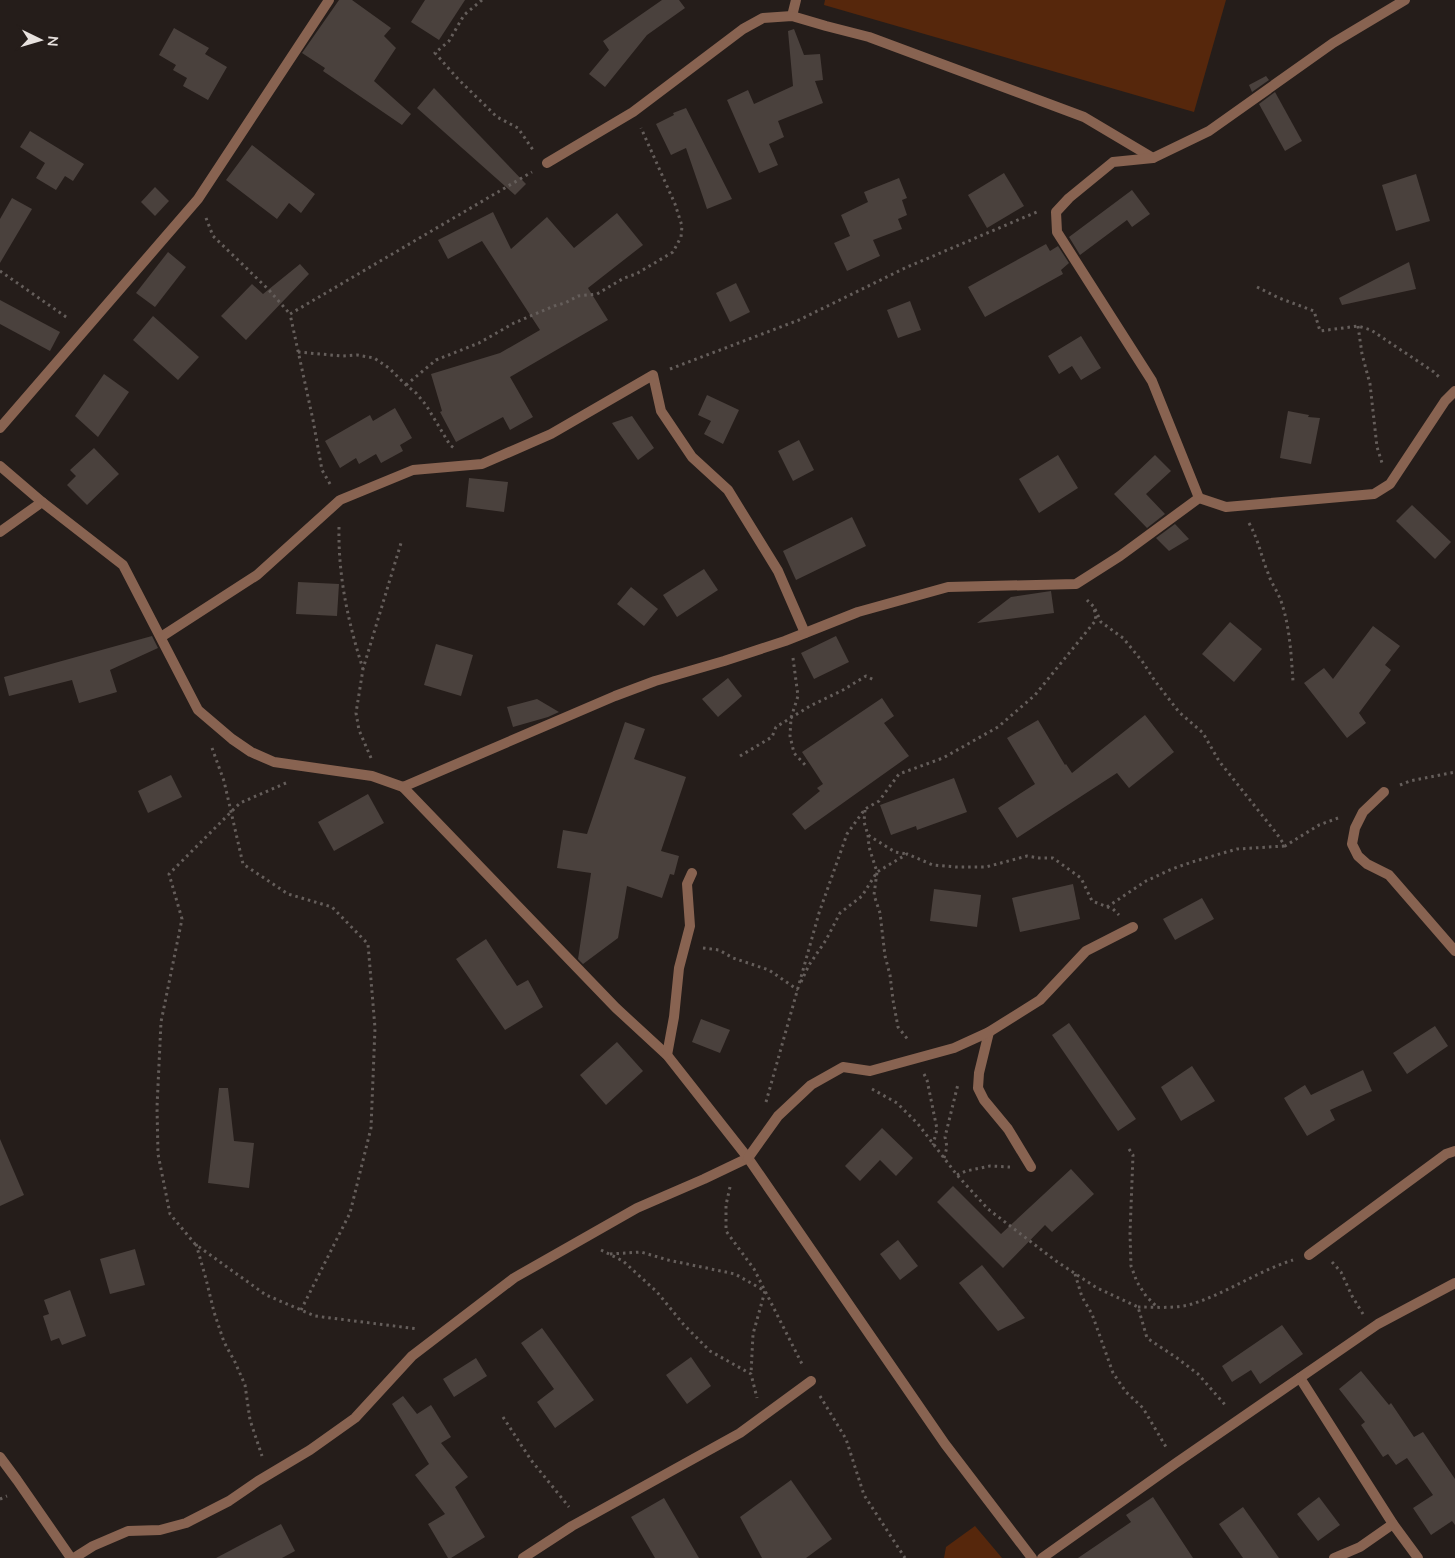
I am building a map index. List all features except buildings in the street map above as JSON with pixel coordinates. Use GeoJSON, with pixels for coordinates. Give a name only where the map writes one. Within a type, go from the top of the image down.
{"type":"FeatureCollection","features":[{"type":"Feature","properties":{"kind":"street"},"geometry":{"type":"LineString","coordinates":[[0,428],[198,199],[329,0]]}},
{"type":"Feature","properties":{"kind":"street"},"geometry":{"type":"LineString","coordinates":[[792,16],[796,0]]}},
{"type":"Feature","properties":{"kind":"street"},"geometry":{"type":"LineString","coordinates":[[1199,498],[1152,381],[1057,232],[1056,212],[1069,198],[1113,162],[1153,158],[1209,131],[1333,43],[1405,0]]}},
{"type":"Feature","properties":{"kind":"street"},"geometry":{"type":"LineString","coordinates":[[547,163],[633,112],[743,29],[764,18],[792,16],[869,37],[1084,117],[1153,158]]}},
{"type":"Feature","properties":{"kind":"street"},"geometry":{"type":"LineString","coordinates":[[161,637],[257,575],[340,500],[413,470],[482,464],[550,434],[653,375],[661,411],[692,457],[728,490],[778,571],[805,633]]}},
{"type":"Feature","properties":{"kind":"street"},"geometry":{"type":"LineString","coordinates":[[1199,498],[1226,506],[1374,494],[1390,484],[1445,400],[1454,391]]}},
{"type":"Feature","properties":{"kind":"street"},"geometry":{"type":"LineString","coordinates":[[0,466],[42,502],[123,565],[198,710],[204,716],[232,739],[252,752],[274,762],[372,776],[403,787],[616,1008],[667,1055],[748,1158],[945,1444],[1032,1558]]}},
{"type":"Feature","properties":{"kind":"street"},"geometry":{"type":"LineString","coordinates":[[403,787],[615,696],[655,681],[785,641],[858,612],[948,587],[1076,584],[1120,556],[1199,498]]}},
{"type":"Feature","properties":{"kind":"street"},"geometry":{"type":"LineString","coordinates":[[0,532],[42,502]]}},
{"type":"Feature","properties":{"kind":"street"},"geometry":{"type":"LineString","coordinates":[[1384,792],[1363,812],[1352,844],[1358,856],[1367,864],[1390,875],[1455,951]]}},
{"type":"Feature","properties":{"kind":"street"},"geometry":{"type":"LineString","coordinates":[[667,1055],[674,1017],[679,968],[690,926],[687,884],[692,873]]}},
{"type":"Feature","properties":{"kind":"street"},"geometry":{"type":"LineString","coordinates":[[0,1458],[73,1558],[93,1546],[128,1531],[160,1530],[186,1523],[229,1501],[310,1450],[355,1418],[412,1356],[514,1278],[637,1208],[748,1158],[778,1116],[811,1085],[843,1068],[870,1071],[954,1048],[989,1032],[1040,1000],[1086,951],[1132,927]]}},
{"type":"Feature","properties":{"kind":"street"},"geometry":{"type":"LineString","coordinates":[[989,1032],[979,1074],[978,1088],[984,1100],[1008,1129],[1031,1166]]}},
{"type":"Feature","properties":{"kind":"street"},"geometry":{"type":"LineString","coordinates":[[1309,1255],[1446,1154],[1455,1151]]}},
{"type":"Feature","properties":{"kind":"street"},"geometry":{"type":"LineString","coordinates":[[1042,1558],[1378,1324],[1455,1283]]}},
{"type":"Feature","properties":{"kind":"street"},"geometry":{"type":"LineString","coordinates":[[1300,1378],[1393,1524],[1418,1558]]}},
{"type":"Feature","properties":{"kind":"street"},"geometry":{"type":"LineString","coordinates":[[522,1558],[580,1522],[740,1433],[811,1381]]}},
{"type":"Feature","properties":{"kind":"street"},"geometry":{"type":"LineString","coordinates":[[1334,1558],[1360,1548],[1393,1524]]}},
{"type":"Feature","properties":{"kind":"path"},"geometry":{"type":"LineString","coordinates":[[290,314],[547,163],[532,149],[518,128],[497,117],[435,53],[449,41],[464,14],[482,0]]}},
{"type":"Feature","properties":{"kind":"path"},"geometry":{"type":"LineString","coordinates":[[406,385],[436,360],[479,343],[514,323],[578,296],[597,294],[673,252],[681,237],[682,226],[675,204],[633,112]]}},
{"type":"Feature","properties":{"kind":"path"},"geometry":{"type":"LineString","coordinates":[[653,375],[800,320],[905,268],[1069,198]]}},
{"type":"Feature","properties":{"kind":"path"},"geometry":{"type":"LineString","coordinates":[[198,199],[214,236],[268,289],[290,314],[322,470],[340,500],[339,542],[345,603],[363,669]]}},
{"type":"Feature","properties":{"kind":"path"},"geometry":{"type":"LineString","coordinates":[[0,271],[84,329]]}},
{"type":"Feature","properties":{"kind":"path"},"geometry":{"type":"LineString","coordinates":[[1257,287],[1314,311],[1320,331],[1358,326],[1371,330],[1434,372],[1454,391]]}},
{"type":"Feature","properties":{"kind":"path"},"geometry":{"type":"LineString","coordinates":[[1358,326],[1362,354],[1370,384],[1377,447],[1390,484]]}},
{"type":"Feature","properties":{"kind":"path"},"geometry":{"type":"LineString","coordinates":[[298,352],[342,356],[357,354],[374,358],[389,368],[416,393],[426,405],[450,445],[482,464]]}},
{"type":"Feature","properties":{"kind":"path"},"geometry":{"type":"LineString","coordinates":[[1226,506],[1235,514],[1243,514],[1254,532],[1268,573],[1280,599],[1288,625],[1293,681]]}},
{"type":"Feature","properties":{"kind":"path"},"geometry":{"type":"LineString","coordinates":[[372,776],[371,757],[359,730],[356,713],[363,669],[401,543]]}},
{"type":"Feature","properties":{"kind":"path"},"geometry":{"type":"LineString","coordinates":[[1076,584],[1085,598],[1094,607],[1101,622],[1123,638],[1179,712],[1203,734],[1219,761],[1285,846]]}},
{"type":"Feature","properties":{"kind":"path"},"geometry":{"type":"LineString","coordinates":[[765,1104],[819,913],[847,834],[865,809],[879,801],[899,774],[943,758],[998,726],[1035,695],[1096,620],[1094,607]]}},
{"type":"Feature","properties":{"kind":"path"},"geometry":{"type":"LineString","coordinates":[[785,641],[792,655],[798,696],[791,718],[790,736],[794,753],[808,767]]}},
{"type":"Feature","properties":{"kind":"path"},"geometry":{"type":"LineString","coordinates":[[740,756],[772,737],[776,727],[810,706],[866,676],[874,680]]}},
{"type":"Feature","properties":{"kind":"path"},"geometry":{"type":"LineString","coordinates":[[211,746],[224,781],[242,864],[288,894],[332,907],[368,944],[376,1028],[371,1128],[350,1213],[301,1310]]}},
{"type":"Feature","properties":{"kind":"path"},"geometry":{"type":"LineString","coordinates":[[319,768],[240,804],[169,874],[182,919],[161,1022],[157,1107],[158,1154],[170,1214],[195,1244],[266,1295],[315,1316],[443,1333]]}},
{"type":"Feature","properties":{"kind":"path"},"geometry":{"type":"LineString","coordinates":[[1384,792],[1410,781],[1455,772]]}},
{"type":"Feature","properties":{"kind":"path"},"geometry":{"type":"LineString","coordinates":[[865,809],[864,822],[869,848],[877,872],[874,895],[880,913],[885,956],[898,1027],[909,1040],[927,1080],[937,1129],[933,1145]]}},
{"type":"Feature","properties":{"kind":"path"},"geometry":{"type":"LineString","coordinates":[[1107,907],[1146,881],[1186,865],[1237,849],[1285,846],[1319,826],[1344,815],[1363,812]]}},
{"type":"Feature","properties":{"kind":"path"},"geometry":{"type":"LineString","coordinates":[[868,835],[895,852],[907,854],[933,865],[986,867],[1027,856],[1053,858],[1081,878],[1092,901],[1114,909],[1132,927]]}},
{"type":"Feature","properties":{"kind":"path"},"geometry":{"type":"LineString","coordinates":[[797,991],[840,913],[862,896],[877,872],[907,854]]}},
{"type":"Feature","properties":{"kind":"path"},"geometry":{"type":"LineString","coordinates":[[688,936],[699,948],[719,950],[733,958],[769,970],[797,991]]}},
{"type":"Feature","properties":{"kind":"path"},"geometry":{"type":"LineString","coordinates":[[853,1069],[871,1089],[897,1103],[918,1124],[957,1175],[988,1209],[1040,1251],[1097,1288],[1138,1307],[1191,1304],[1223,1292],[1274,1266],[1309,1255],[1329,1259],[1341,1272],[1361,1312],[1378,1324]]}},
{"type":"Feature","properties":{"kind":"path"},"geometry":{"type":"LineString","coordinates":[[944,1159],[947,1147],[945,1137],[959,1082]]}},
{"type":"Feature","properties":{"kind":"path"},"geometry":{"type":"LineString","coordinates":[[1129,1149],[1133,1155],[1130,1224],[1131,1266],[1137,1282],[1156,1307]]}},
{"type":"Feature","properties":{"kind":"path"},"geometry":{"type":"LineString","coordinates":[[748,1158],[732,1179],[726,1205],[726,1232],[754,1269],[811,1381],[846,1439],[864,1495],[905,1558]]}},
{"type":"Feature","properties":{"kind":"path"},"geometry":{"type":"LineString","coordinates":[[957,1175],[990,1166],[1031,1166]]}},
{"type":"Feature","properties":{"kind":"path"},"geometry":{"type":"LineString","coordinates":[[581,1240],[623,1261],[657,1292],[684,1325],[710,1350],[751,1374]]}},
{"type":"Feature","properties":{"kind":"path"},"geometry":{"type":"LineString","coordinates":[[195,1244],[224,1342],[245,1385],[250,1420],[269,1475]]}},
{"type":"Feature","properties":{"kind":"path"},"geometry":{"type":"LineString","coordinates":[[609,1254],[641,1252],[668,1260],[735,1274],[765,1291]]}},
{"type":"Feature","properties":{"kind":"path"},"geometry":{"type":"LineString","coordinates":[[1074,1273],[1082,1297],[1092,1314],[1113,1373],[1126,1392],[1143,1408],[1176,1463]]}},
{"type":"Feature","properties":{"kind":"path"},"geometry":{"type":"LineString","coordinates":[[762,1417],[751,1374],[753,1334],[765,1291]]}},
{"type":"Feature","properties":{"kind":"path"},"geometry":{"type":"LineString","coordinates":[[1138,1307],[1147,1338],[1198,1374],[1238,1420]]}},
{"type":"Feature","properties":{"kind":"path"},"geometry":{"type":"LineString","coordinates":[[503,1417],[531,1460],[580,1522]]}},
{"type":"Feature","properties":{"kind":"shaded area"},"geometry":{"type":"Polygon","coordinates":[[[825,0],[1226,0],[1194,112],[824,5],[825,0]]]}},
{"type":"Feature","properties":{"kind":"shaded area"},"geometry":{"type":"Polygon","coordinates":[[[975,1526],[1002,1558],[944,1558],[946,1547],[975,1526]]]}}]}
